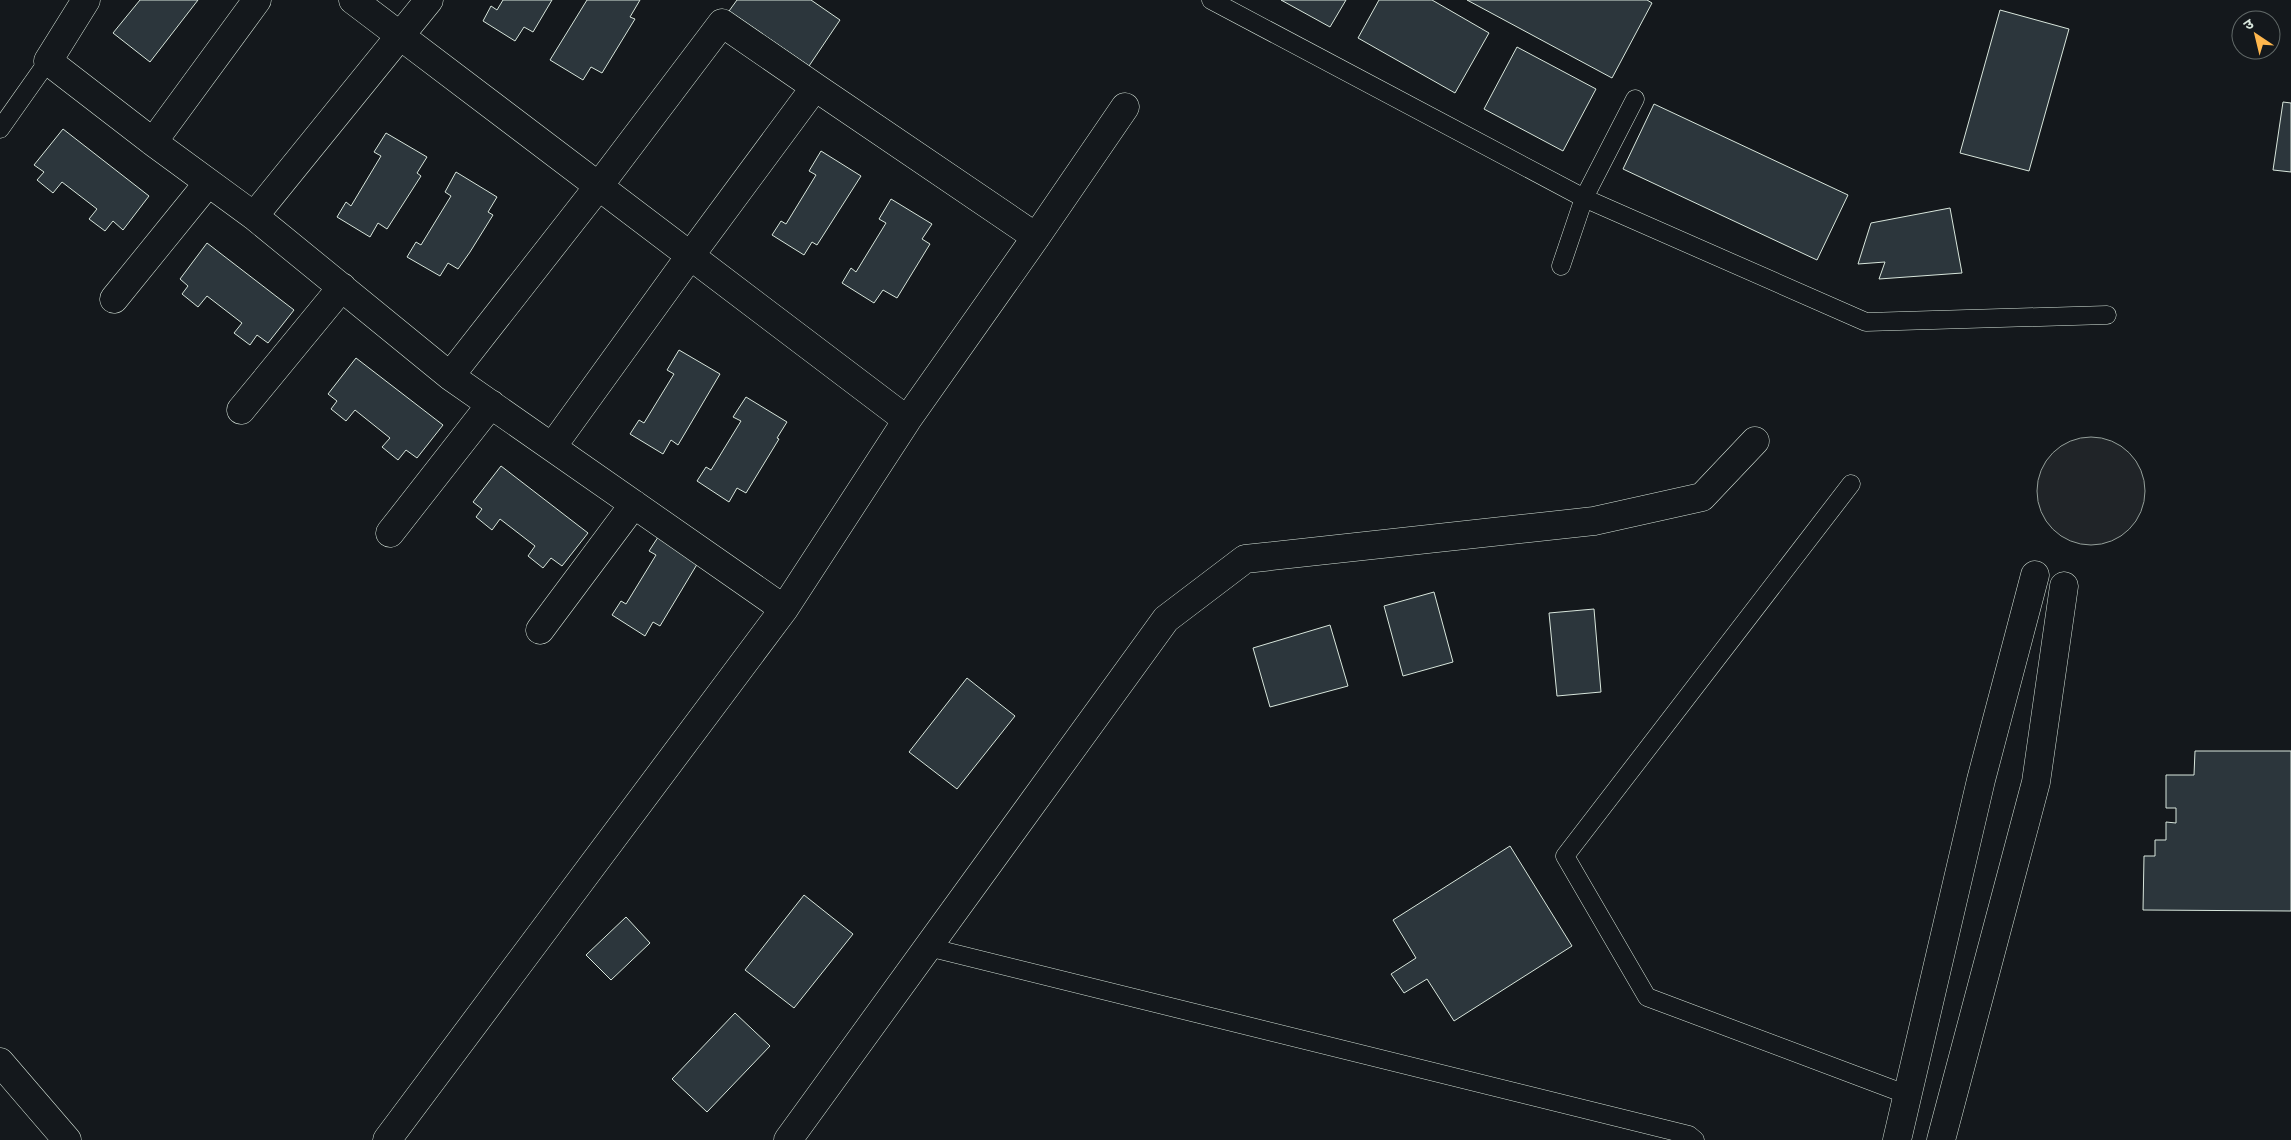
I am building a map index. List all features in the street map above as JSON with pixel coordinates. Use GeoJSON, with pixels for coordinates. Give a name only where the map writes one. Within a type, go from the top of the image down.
{"type":"FeatureCollection","features":[{"type":"Feature","properties":{"kind":"street"},"geometry":{"type":"LineString","coordinates":[[86,0],[48,61],[153,142],[254,216],[450,376],[784,609]]}},
{"type":"Feature","properties":{"kind":"street"},"geometry":{"type":"LineString","coordinates":[[153,142],[256,0]]}},
{"type":"Feature","properties":{"kind":"street"},"geometry":{"type":"LineString","coordinates":[[354,0],[400,37],[907,420]]}},
{"type":"Feature","properties":{"kind":"street"},"geometry":{"type":"LineString","coordinates":[[254,216],[429,0]]}},
{"type":"Feature","properties":{"kind":"street"},"geometry":{"type":"LineString","coordinates":[[450,376],[722,23],[1036,237]]}},
{"type":"Feature","properties":{"kind":"street"},"geometry":{"type":"LineString","coordinates":[[552,447],[690,256],[815,88]]}},
{"type":"Feature","properties":{"kind":"street"},"geometry":{"type":"LineString","coordinates":[[387,1140],[784,609],[907,420],[1125,107]]}},
{"type":"Feature","properties":{"kind":"street"},"geometry":{"type":"LineString","coordinates":[[114,299],[208,183]]}},
{"type":"Feature","properties":{"kind":"street"},"geometry":{"type":"LineString","coordinates":[[241,410],[342,287]]}},
{"type":"Feature","properties":{"kind":"street"},"geometry":{"type":"LineString","coordinates":[[390,533],[490,404]]}},
{"type":"Feature","properties":{"kind":"street"},"geometry":{"type":"LineString","coordinates":[[788,1140],[1166,619],[1245,559],[1594,521],[1702,498],[1755,441]]}},
{"type":"Feature","properties":{"kind":"street"},"geometry":{"type":"LineString","coordinates":[[540,630],[634,504]]}},
{"type":"Feature","properties":{"kind":"street"},"geometry":{"type":"LineString","coordinates":[[1897,1140],[1981,780],[2034,575]]}},
{"type":"Feature","properties":{"kind":"street"},"geometry":{"type":"LineString","coordinates":[[1941,1140],[2036,782],[2064,586]]}},
{"type":"Feature","properties":{"kind":"street"},"geometry":{"type":"LineString","coordinates":[[0,1062],[67,1140]]}},
{"type":"Feature","properties":{"kind":"lane"},"geometry":{"type":"LineString","coordinates":[[1210,0],[1584,198],[1866,322],[2107,314]]}},
{"type":"Feature","properties":{"kind":"lane"},"geometry":{"type":"LineString","coordinates":[[0,129],[48,61]]}},
{"type":"Feature","properties":{"kind":"lane"},"geometry":{"type":"LineString","coordinates":[[1561,266],[1584,198],[1635,99]]}},
{"type":"Feature","properties":{"kind":"lane"},"geometry":{"type":"LineString","coordinates":[[1851,484],[1565,856],[1647,997],[1908,1095]]}},
{"type":"Feature","properties":{"kind":"lane"},"geometry":{"type":"LineString","coordinates":[[928,947],[1642,1123],[1689,1135],[1695,1140]]}},
{"type":"Feature","properties":{"kind":"shaded area"},"geometry":{"type":"Polygon","coordinates":[[[2091,437],[2112,441],[2129,453],[2141,470],[2145,491],[2141,512],[2129,529],[2112,541],[2091,545],[2070,541],[2053,529],[2041,512],[2037,491],[2041,470],[2053,453],[2070,441],[2091,437]]]}},
{"type":"Feature","properties":{"kind":"building"},"geometry":{"type":"Polygon","coordinates":[[[140,0],[198,0],[150,62],[113,33],[140,0]]]}},
{"type":"Feature","properties":{"kind":"building"},"geometry":{"type":"Polygon","coordinates":[[[503,0],[552,0],[533,32],[524,27],[515,41],[483,21],[491,6],[497,10],[503,0]]]}},
{"type":"Feature","properties":{"kind":"building"},"geometry":{"type":"Polygon","coordinates":[[[587,0],[640,0],[630,17],[635,19],[602,73],[591,67],[583,80],[550,60],[587,0]]]}},
{"type":"Feature","properties":{"kind":"building"},"geometry":{"type":"Polygon","coordinates":[[[737,0],[811,0],[840,20],[809,66],[729,11],[737,0]]]}},
{"type":"Feature","properties":{"kind":"building"},"geometry":{"type":"Polygon","coordinates":[[[1281,0],[1346,0],[1330,27],[1281,0]]]}},
{"type":"Feature","properties":{"kind":"building"},"geometry":{"type":"Polygon","coordinates":[[[1379,0],[1432,0],[1489,33],[1455,93],[1358,38],[1379,0]]]}},
{"type":"Feature","properties":{"kind":"building"},"geometry":{"type":"Polygon","coordinates":[[[1467,0],[1647,0],[1652,3],[1612,78],[1467,0]]]}},
{"type":"Feature","properties":{"kind":"building"},"geometry":{"type":"Polygon","coordinates":[[[2000,10],[2069,29],[2029,171],[1960,153],[2000,10]]]}},
{"type":"Feature","properties":{"kind":"building"},"geometry":{"type":"Polygon","coordinates":[[[1517,47],[1596,89],[1563,151],[1484,109],[1517,47]]]}},
{"type":"Feature","properties":{"kind":"building"},"geometry":{"type":"Polygon","coordinates":[[[2283,102],[2291,103],[2291,172],[2273,170],[2283,102]]]}},
{"type":"Feature","properties":{"kind":"building"},"geometry":{"type":"Polygon","coordinates":[[[1654,104],[1848,195],[1817,260],[1623,169],[1654,104]]]}},
{"type":"Feature","properties":{"kind":"building"},"geometry":{"type":"Polygon","coordinates":[[[63,129],[149,196],[123,230],[113,221],[105,231],[89,219],[97,209],[62,182],[53,193],[37,180],[44,172],[34,165],[63,129]]]}},
{"type":"Feature","properties":{"kind":"building"},"geometry":{"type":"Polygon","coordinates":[[[386,133],[427,157],[417,173],[421,176],[387,229],[378,223],[370,237],[337,217],[346,202],[351,206],[381,156],[374,152],[386,133]]]}},
{"type":"Feature","properties":{"kind":"building"},"geometry":{"type":"Polygon","coordinates":[[[821,151],[861,176],[817,245],[812,242],[804,255],[772,235],[781,221],[786,224],[816,175],[809,171],[821,151]]]}},
{"type":"Feature","properties":{"kind":"building"},"geometry":{"type":"Polygon","coordinates":[[[456,172],[497,197],[488,212],[493,215],[458,269],[448,263],[440,276],[407,257],[416,242],[421,245],[451,196],[445,192],[456,172]]]}},
{"type":"Feature","properties":{"kind":"building"},"geometry":{"type":"Polygon","coordinates":[[[891,199],[932,224],[922,239],[930,244],[897,298],[883,290],[874,303],[842,283],[851,268],[856,272],[886,223],[879,219],[891,199]]]}},
{"type":"Feature","properties":{"kind":"building"},"geometry":{"type":"Polygon","coordinates":[[[1950,208],[1962,273],[1879,279],[1885,262],[1858,264],[1871,223],[1950,208]]]}},
{"type":"Feature","properties":{"kind":"building"},"geometry":{"type":"Polygon","coordinates":[[[207,243],[294,310],[268,343],[257,335],[250,345],[234,333],[242,323],[207,296],[198,307],[182,294],[188,286],[180,279],[207,243]]]}},
{"type":"Feature","properties":{"kind":"building"},"geometry":{"type":"Polygon","coordinates":[[[679,350],[720,374],[678,445],[671,440],[663,454],[630,434],[639,420],[644,423],[674,374],[667,370],[679,350]]]}},
{"type":"Feature","properties":{"kind":"building"},"geometry":{"type":"Polygon","coordinates":[[[356,358],[443,425],[417,458],[406,450],[398,460],[382,447],[390,438],[355,410],[346,421],[331,409],[337,401],[328,394],[356,358]]]}},
{"type":"Feature","properties":{"kind":"building"},"geometry":{"type":"Polygon","coordinates":[[[746,397],[787,422],[777,438],[779,439],[746,493],[737,488],[729,502],[697,481],[706,467],[711,470],[741,421],[733,417],[746,397]]]}},
{"type":"Feature","properties":{"kind":"building"},"geometry":{"type":"Polygon","coordinates":[[[501,466],[588,533],[562,566],[551,558],[543,568],[528,556],[535,546],[500,519],[492,530],[476,517],[482,509],[473,502],[501,466]]]}},
{"type":"Feature","properties":{"kind":"building"},"geometry":{"type":"Polygon","coordinates":[[[662,531],[702,556],[660,626],[653,622],[645,636],[612,615],[621,601],[626,604],[656,555],[649,551],[662,531]]]}},
{"type":"Feature","properties":{"kind":"building"},"geometry":{"type":"Polygon","coordinates":[[[1434,592],[1453,662],[1403,676],[1384,606],[1434,592]]]}},
{"type":"Feature","properties":{"kind":"building"},"geometry":{"type":"Polygon","coordinates":[[[1594,609],[1601,692],[1557,696],[1549,613],[1594,609]]]}},
{"type":"Feature","properties":{"kind":"building"},"geometry":{"type":"Polygon","coordinates":[[[1330,625],[1348,686],[1270,707],[1253,648],[1330,625]]]}},
{"type":"Feature","properties":{"kind":"building"},"geometry":{"type":"Polygon","coordinates":[[[967,678],[1015,716],[957,789],[909,752],[967,678]]]}},
{"type":"Feature","properties":{"kind":"building"},"geometry":{"type":"Polygon","coordinates":[[[2195,751],[2291,751],[2291,911],[2143,910],[2144,856],[2155,856],[2155,840],[2166,840],[2166,822],[2176,823],[2176,808],[2166,808],[2166,775],[2194,775],[2195,751]]]}},
{"type":"Feature","properties":{"kind":"building"},"geometry":{"type":"Polygon","coordinates":[[[1510,846],[1572,946],[1454,1021],[1427,979],[1404,993],[1391,974],[1416,958],[1393,920],[1510,846]]]}},
{"type":"Feature","properties":{"kind":"building"},"geometry":{"type":"Polygon","coordinates":[[[804,895],[853,934],[794,1008],[745,970],[804,895]]]}},
{"type":"Feature","properties":{"kind":"building"},"geometry":{"type":"Polygon","coordinates":[[[626,917],[650,943],[611,980],[586,955],[626,917]]]}},
{"type":"Feature","properties":{"kind":"building"},"geometry":{"type":"Polygon","coordinates":[[[735,1013],[770,1046],[707,1112],[672,1079],[735,1013]]]}}]}
